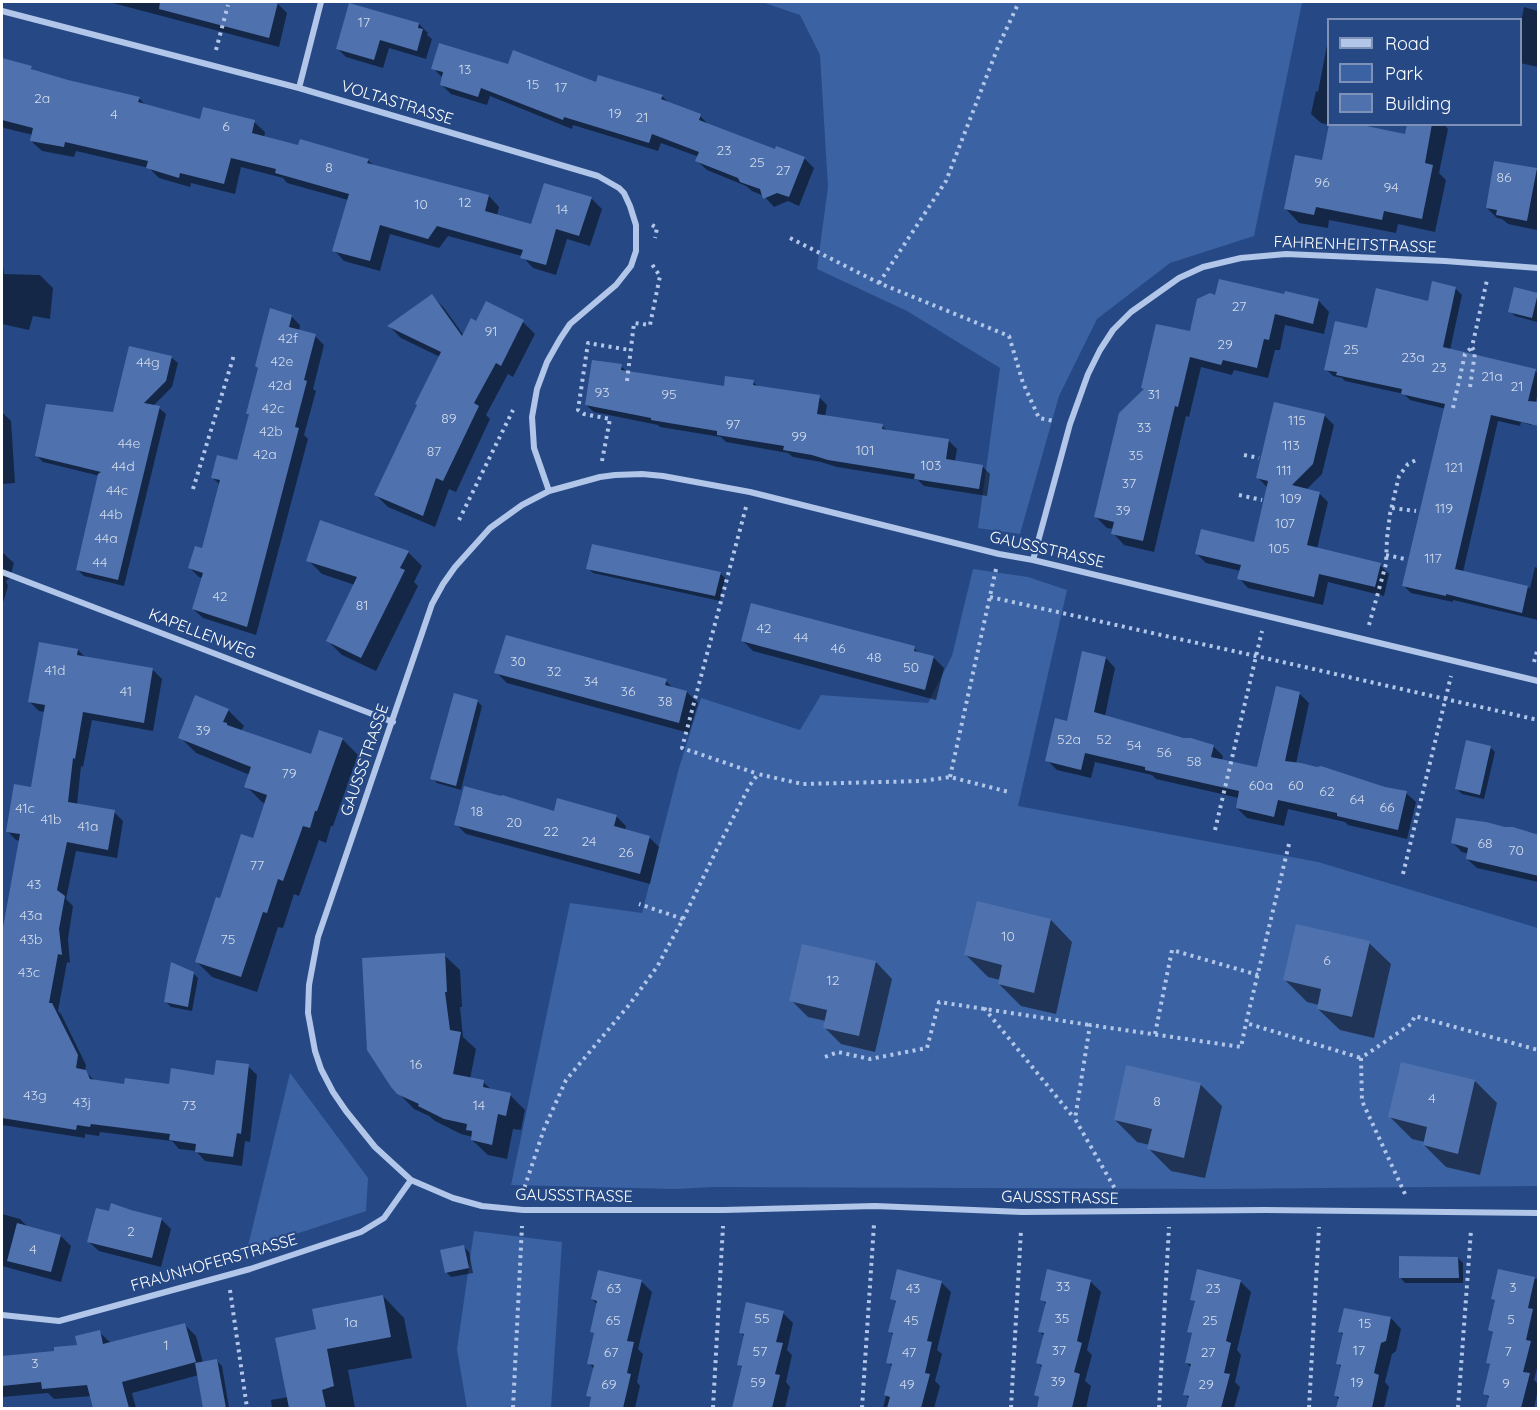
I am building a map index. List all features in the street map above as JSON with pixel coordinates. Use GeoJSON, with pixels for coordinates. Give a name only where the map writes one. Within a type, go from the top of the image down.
{"type":"FeatureCollection","features":[{"type":"Feature","properties":{"kind":"street"},"geometry":{"type":"LineString","coordinates":[[299,88],[321,2]]}},
{"type":"Feature","properties":{"kind":"street","name":"VOLTASTRASSE"},"geometry":{"type":"LineString","coordinates":[[2,11],[299,88],[598,176],[624,193],[630,206],[636,238],[636,251],[632,266],[616,285],[570,324],[547,362],[537,389],[532,417],[534,448],[549,491]]}},
{"type":"Feature","properties":{"kind":"street","name":"FAHRENHEITSTRASSE"},"geometry":{"type":"LineString","coordinates":[[1034,560],[1070,424],[1088,374],[1100,350],[1113,330],[1131,312],[1179,278],[1241,258],[1286,254],[1539,268]]}},
{"type":"Feature","properties":{"kind":"street","name":"GAUSSSTRASSE"},"geometry":{"type":"LineString","coordinates":[[1539,681],[1034,560],[999,554],[750,492],[663,476],[627,474],[600,477],[549,491],[522,505],[490,528],[448,575],[432,604],[318,937],[309,985],[308,1012],[315,1051],[321,1069],[346,1111],[375,1147],[411,1180],[453,1198],[482,1206],[523,1210],[724,1210],[875,1206],[1022,1212],[1320,1210],[1539,1213]]}},
{"type":"Feature","properties":{"kind":"street","name":"KAPELLENWEG"},"geometry":{"type":"LineString","coordinates":[[2,572],[393,722]]}},
{"type":"Feature","properties":{"kind":"street","name":"FRAUNHOFERSTRASSE"},"geometry":{"type":"LineString","coordinates":[[2,1315],[59,1321],[250,1269],[361,1232],[384,1218],[411,1180]]}},
{"type":"Feature","properties":{"kind":"path"},"geometry":{"type":"LineString","coordinates":[[879,283],[946,181],[998,47],[1019,2]]}},
{"type":"Feature","properties":{"kind":"path"},"geometry":{"type":"LineString","coordinates":[[212,65],[228,5]]}},
{"type":"Feature","properties":{"kind":"path"},"geometry":{"type":"LineString","coordinates":[[634,221],[656,227],[654,247]]}},
{"type":"Feature","properties":{"kind":"path"},"geometry":{"type":"LineString","coordinates":[[790,238],[879,283],[1010,336],[1023,383],[1040,418],[1070,424]]}},
{"type":"Feature","properties":{"kind":"path"},"geometry":{"type":"LineString","coordinates":[[627,381],[634,323],[650,325],[660,276],[650,265],[652,256]]}},
{"type":"Feature","properties":{"kind":"path"},"geometry":{"type":"LineString","coordinates":[[1453,408],[1465,354],[1472,347],[1491,264]]}},
{"type":"Feature","properties":{"kind":"path"},"geometry":{"type":"LineString","coordinates":[[600,477],[610,419],[584,414],[578,410],[588,343],[630,350]]}},
{"type":"Feature","properties":{"kind":"path"},"geometry":{"type":"LineString","coordinates":[[1470,387],[1475,353],[1472,347]]}},
{"type":"Feature","properties":{"kind":"path"},"geometry":{"type":"LineString","coordinates":[[194,489],[234,355]]}},
{"type":"Feature","properties":{"kind":"path"},"geometry":{"type":"LineString","coordinates":[[459,520],[518,401]]}},
{"type":"Feature","properties":{"kind":"path"},"geometry":{"type":"LineString","coordinates":[[1244,455],[1259,458]]}},
{"type":"Feature","properties":{"kind":"path"},"geometry":{"type":"LineString","coordinates":[[1365,640],[1386,564],[1387,538],[1400,476],[1408,464],[1418,459]]}},
{"type":"Feature","properties":{"kind":"path"},"geometry":{"type":"LineString","coordinates":[[750,492],[682,748],[758,774],[802,784],[922,781],[950,777],[1009,792]]}},
{"type":"Feature","properties":{"kind":"path"},"geometry":{"type":"LineString","coordinates":[[1239,495],[1262,500]]}},
{"type":"Feature","properties":{"kind":"path"},"geometry":{"type":"LineString","coordinates":[[1392,508],[1416,511]]}},
{"type":"Feature","properties":{"kind":"path"},"geometry":{"type":"LineString","coordinates":[[950,777],[999,554]]}},
{"type":"Feature","properties":{"kind":"path"},"geometry":{"type":"LineString","coordinates":[[1386,555],[1405,559]]}},
{"type":"Feature","properties":{"kind":"path"},"geometry":{"type":"LineString","coordinates":[[990,597],[1539,720]]}},
{"type":"Feature","properties":{"kind":"path"},"geometry":{"type":"LineString","coordinates":[[1215,830],[1266,616]]}},
{"type":"Feature","properties":{"kind":"path"},"geometry":{"type":"LineString","coordinates":[[1403,874],[1454,661]]}},
{"type":"Feature","properties":{"kind":"path"},"geometry":{"type":"LineString","coordinates":[[513,1408],[525,1186],[544,1130],[566,1080],[657,967],[750,785],[758,774]]}},
{"type":"Feature","properties":{"kind":"path"},"geometry":{"type":"LineString","coordinates":[[825,1057],[838,1052],[870,1059],[927,1048],[939,1002],[1241,1047],[1289,844]]}},
{"type":"Feature","properties":{"kind":"path"},"geometry":{"type":"LineString","coordinates":[[639,904],[683,919]]}},
{"type":"Feature","properties":{"kind":"path"},"geometry":{"type":"LineString","coordinates":[[1155,1034],[1172,950],[1258,975]]}},
{"type":"Feature","properties":{"kind":"path"},"geometry":{"type":"LineString","coordinates":[[984,1008],[1075,1119],[1128,1212]]}},
{"type":"Feature","properties":{"kind":"path"},"geometry":{"type":"LineString","coordinates":[[1361,1058],[1411,1024],[1415,1016],[1539,1050]]}},
{"type":"Feature","properties":{"kind":"path"},"geometry":{"type":"LineString","coordinates":[[1246,1023],[1361,1058]]}},
{"type":"Feature","properties":{"kind":"path"},"geometry":{"type":"LineString","coordinates":[[1075,1119],[1090,1025]]}},
{"type":"Feature","properties":{"kind":"path"},"geometry":{"type":"LineString","coordinates":[[1361,1058],[1362,1101],[1413,1211]]}},
{"type":"Feature","properties":{"kind":"path"},"geometry":{"type":"LineString","coordinates":[[862,1408],[875,1206]]}},
{"type":"Feature","properties":{"kind":"path"},"geometry":{"type":"LineString","coordinates":[[713,1408],[724,1210]]}},
{"type":"Feature","properties":{"kind":"path"},"geometry":{"type":"LineString","coordinates":[[1309,1408],[1320,1210]]}},
{"type":"Feature","properties":{"kind":"path"},"geometry":{"type":"LineString","coordinates":[[1159,1408],[1170,1211]]}},
{"type":"Feature","properties":{"kind":"path"},"geometry":{"type":"LineString","coordinates":[[1011,1408],[1022,1212]]}},
{"type":"Feature","properties":{"kind":"path"},"geometry":{"type":"LineString","coordinates":[[1458,1408],[1472,1212]]}},
{"type":"Feature","properties":{"kind":"path"},"geometry":{"type":"LineString","coordinates":[[228,1275],[247,1408]]}},
{"type":"Feature","properties":{"kind":"green space"},"geometry":{"type":"Polygon","coordinates":[[[762,2],[1304,2],[1254,236],[1170,263],[1097,319],[1059,396],[1020,534],[978,528],[1000,368],[907,311],[817,269],[828,187],[820,55],[800,15],[762,2]]]}},
{"type":"Feature","properties":{"kind":"green space"},"geometry":{"type":"Polygon","coordinates":[[[973,569],[1028,577],[1067,590],[1018,806],[1318,862],[1538,928],[1538,1186],[1217,1189],[715,1187],[674,1189],[511,1185],[570,903],[642,913],[679,768],[701,698],[800,730],[821,695],[928,703],[952,656],[973,569]]]}},
{"type":"Feature","properties":{"kind":"green space"},"geometry":{"type":"Polygon","coordinates":[[[290,1073],[368,1178],[366,1211],[247,1250],[290,1073]]]}},
{"type":"Feature","properties":{"kind":"green space"},"geometry":{"type":"Polygon","coordinates":[[[474,1231],[562,1242],[551,1408],[467,1408],[457,1349],[474,1231]]]}},
{"type":"Feature","properties":{"kind":"building"},"geometry":{"type":"Polygon","coordinates":[[[160,2],[278,2],[269,38],[159,9],[160,2]]]}},
{"type":"Feature","properties":{"kind":"building"},"geometry":{"type":"Polygon","coordinates":[[[349,3],[419,23],[418,28],[423,29],[417,51],[380,40],[374,60],[336,49],[349,3]]]}},
{"type":"Feature","properties":{"kind":"building"},"geometry":{"type":"Polygon","coordinates":[[[439,43],[508,64],[513,50],[596,82],[598,75],[663,95],[661,99],[701,114],[699,120],[775,149],[776,146],[805,157],[789,197],[777,193],[763,199],[760,189],[695,161],[699,152],[652,134],[649,143],[564,117],[563,120],[481,88],[478,97],[440,85],[443,72],[431,69],[439,43]]]}},
{"type":"Feature","properties":{"kind":"building"},"geometry":{"type":"Polygon","coordinates":[[[2,58],[32,66],[31,69],[68,80],[140,97],[138,102],[200,119],[203,107],[255,120],[252,133],[298,145],[300,139],[369,159],[367,163],[489,195],[485,211],[531,224],[544,183],[592,197],[579,236],[556,229],[546,265],[520,258],[523,250],[437,226],[428,239],[380,225],[370,261],[332,251],[349,194],[275,173],[276,169],[231,158],[224,184],[180,173],[179,178],[146,168],[148,161],[65,142],[64,147],[30,141],[33,128],[2,120],[2,58]]]}},
{"type":"Feature","properties":{"kind":"building"},"geometry":{"type":"Polygon","coordinates":[[[1329,126],[1367,126],[1405,134],[1407,126],[1432,126],[1425,163],[1433,165],[1422,219],[1384,211],[1382,220],[1316,207],[1314,215],[1284,209],[1295,155],[1322,160],[1329,126]]]}},
{"type":"Feature","properties":{"kind":"building"},"geometry":{"type":"Polygon","coordinates":[[[1494,161],[1537,168],[1527,221],[1496,215],[1497,210],[1486,208],[1494,161]]]}},
{"type":"Feature","properties":{"kind":"building"},"geometry":{"type":"Polygon","coordinates":[[[1219,279],[1284,294],[1285,291],[1319,299],[1313,324],[1275,314],[1269,340],[1264,339],[1257,368],[1223,360],[1221,365],[1190,357],[1178,407],[1175,406],[1143,541],[1111,534],[1114,522],[1094,517],[1119,413],[1144,389],[1141,388],[1156,324],[1190,331],[1197,299],[1210,293],[1215,295],[1219,279]]]}},
{"type":"Feature","properties":{"kind":"building"},"geometry":{"type":"Polygon","coordinates":[[[1432,281],[1456,287],[1443,347],[1536,369],[1528,401],[1539,402],[1539,426],[1491,415],[1455,569],[1528,586],[1522,613],[1446,594],[1446,596],[1402,586],[1445,404],[1401,394],[1402,389],[1336,375],[1337,372],[1324,370],[1335,321],[1367,328],[1376,288],[1428,301],[1432,281]]]}},
{"type":"Feature","properties":{"kind":"building"},"geometry":{"type":"Polygon","coordinates":[[[1514,287],[1538,293],[1532,318],[1508,312],[1514,287]]]}},
{"type":"Feature","properties":{"kind":"building"},"geometry":{"type":"Polygon","coordinates":[[[432,294],[462,336],[471,318],[476,321],[486,301],[524,320],[501,366],[496,363],[474,403],[479,406],[443,481],[436,478],[423,516],[374,495],[441,352],[387,326],[432,294]]]}},
{"type":"Feature","properties":{"kind":"building"},"geometry":{"type":"Polygon","coordinates":[[[270,308],[292,315],[289,327],[316,334],[295,427],[299,428],[247,627],[192,609],[203,573],[188,568],[195,546],[202,548],[220,480],[211,478],[217,455],[237,460],[258,368],[255,366],[270,308]]]}},
{"type":"Feature","properties":{"kind":"building"},"geometry":{"type":"Polygon","coordinates":[[[129,346],[172,356],[166,381],[144,403],[160,406],[118,580],[76,570],[98,474],[101,472],[35,456],[46,404],[113,412],[129,346]]]}},
{"type":"Feature","properties":{"kind":"building"},"geometry":{"type":"Polygon","coordinates":[[[592,360],[622,364],[621,370],[724,386],[725,376],[754,380],[753,385],[820,395],[817,414],[883,424],[882,429],[949,439],[946,459],[983,465],[979,489],[914,479],[915,474],[828,460],[783,450],[784,446],[717,435],[717,431],[651,420],[651,418],[585,405],[592,360]]]}},
{"type":"Feature","properties":{"kind":"building"},"geometry":{"type":"Polygon","coordinates":[[[1274,402],[1325,414],[1313,464],[1292,485],[1320,492],[1307,545],[1381,563],[1375,587],[1319,574],[1314,597],[1237,579],[1241,565],[1195,554],[1201,529],[1254,542],[1268,481],[1256,478],[1274,402]]]}},
{"type":"Feature","properties":{"kind":"building"},"geometry":{"type":"Polygon","coordinates":[[[320,520],[409,551],[400,568],[405,570],[361,658],[326,641],[357,577],[306,561],[320,520]]]}},
{"type":"Feature","properties":{"kind":"building"},"geometry":{"type":"Polygon","coordinates":[[[592,544],[721,572],[715,596],[586,569],[592,544]]]}},
{"type":"Feature","properties":{"kind":"building"},"geometry":{"type":"Polygon","coordinates":[[[751,603],[915,646],[914,651],[934,656],[925,690],[741,641],[751,603]]]}},
{"type":"Feature","properties":{"kind":"building"},"geometry":{"type":"Polygon","coordinates":[[[506,635],[667,679],[665,685],[687,691],[679,723],[494,673],[506,635]]]}},
{"type":"Feature","properties":{"kind":"building"},"geometry":{"type":"Polygon","coordinates":[[[39,642],[78,649],[77,655],[153,668],[144,723],[83,712],[75,759],[73,758],[68,802],[115,810],[108,850],[67,842],[57,890],[65,896],[59,929],[62,955],[58,954],[49,1003],[52,1003],[78,1055],[76,1068],[86,1070],[90,1079],[124,1084],[125,1078],[169,1084],[171,1068],[214,1075],[216,1060],[249,1064],[241,1134],[237,1133],[233,1157],[195,1152],[196,1144],[169,1140],[170,1134],[91,1124],[90,1127],[77,1125],[76,1130],[2,1118],[2,933],[20,834],[6,832],[14,784],[31,787],[45,705],[28,702],[39,642]]]}},
{"type":"Feature","properties":{"kind":"building"},"geometry":{"type":"Polygon","coordinates":[[[1082,651],[1106,657],[1094,712],[1214,745],[1211,757],[1257,767],[1276,686],[1300,692],[1285,761],[1321,766],[1385,787],[1407,791],[1398,830],[1278,800],[1274,817],[1236,808],[1239,791],[1145,770],[1145,767],[1085,753],[1081,770],[1045,761],[1055,718],[1067,721],[1082,651]]]}},
{"type":"Feature","properties":{"kind":"building"},"geometry":{"type":"Polygon","coordinates":[[[454,693],[478,700],[456,786],[430,779],[454,693]]]}},
{"type":"Feature","properties":{"kind":"building"},"geometry":{"type":"Polygon","coordinates":[[[195,695],[229,709],[223,722],[227,725],[311,754],[319,730],[343,738],[310,828],[303,826],[283,881],[278,879],[267,913],[263,912],[241,977],[195,962],[216,897],[220,898],[241,834],[253,838],[267,795],[244,787],[251,767],[178,738],[195,695]]]}},
{"type":"Feature","properties":{"kind":"building"},"geometry":{"type":"Polygon","coordinates":[[[1466,740],[1491,746],[1480,795],[1455,789],[1466,740]]]}},
{"type":"Feature","properties":{"kind":"building"},"geometry":{"type":"Polygon","coordinates":[[[464,786],[554,811],[557,798],[617,815],[614,826],[650,836],[640,874],[454,825],[464,786]]]}},
{"type":"Feature","properties":{"kind":"building"},"geometry":{"type":"Polygon","coordinates":[[[1456,818],[1513,827],[1539,835],[1539,876],[1466,859],[1468,848],[1451,843],[1456,818]]]}},
{"type":"Feature","properties":{"kind":"building"},"geometry":{"type":"Polygon","coordinates":[[[977,901],[1051,919],[1034,993],[998,984],[1002,965],[964,955],[977,901]]]}},
{"type":"Feature","properties":{"kind":"building"},"geometry":{"type":"Polygon","coordinates":[[[1296,924],[1370,941],[1352,1017],[1317,1009],[1321,989],[1283,980],[1296,924]]]}},
{"type":"Feature","properties":{"kind":"building"},"geometry":{"type":"Polygon","coordinates":[[[802,944],[876,961],[859,1036],[823,1028],[827,1010],[789,1001],[802,944]]]}},
{"type":"Feature","properties":{"kind":"building"},"geometry":{"type":"Polygon","coordinates":[[[445,953],[447,992],[445,992],[450,1030],[461,1032],[453,1074],[484,1080],[483,1087],[511,1093],[506,1116],[498,1114],[492,1145],[471,1140],[472,1131],[466,1130],[467,1124],[444,1119],[397,1094],[367,1050],[362,958],[445,953]]]}},
{"type":"Feature","properties":{"kind":"building"},"geometry":{"type":"Polygon","coordinates":[[[171,962],[194,972],[188,1007],[164,1002],[171,962]]]}},
{"type":"Feature","properties":{"kind":"building"},"geometry":{"type":"Polygon","coordinates":[[[1401,1062],[1475,1080],[1458,1154],[1423,1145],[1427,1127],[1388,1117],[1401,1062]]]}},
{"type":"Feature","properties":{"kind":"building"},"geometry":{"type":"Polygon","coordinates":[[[1126,1065],[1201,1083],[1184,1158],[1147,1149],[1152,1129],[1114,1120],[1126,1065]]]}},
{"type":"Feature","properties":{"kind":"building"},"geometry":{"type":"Polygon","coordinates":[[[111,1203],[162,1218],[152,1258],[87,1242],[96,1208],[109,1211],[111,1203]]]}},
{"type":"Feature","properties":{"kind":"building"},"geometry":{"type":"Polygon","coordinates":[[[17,1223],[61,1235],[51,1272],[7,1261],[17,1223]]]}},
{"type":"Feature","properties":{"kind":"building"},"geometry":{"type":"Polygon","coordinates":[[[464,1245],[469,1268],[445,1273],[440,1250],[464,1245]]]}},
{"type":"Feature","properties":{"kind":"building"},"geometry":{"type":"Polygon","coordinates":[[[1399,1256],[1458,1257],[1459,1278],[1399,1278],[1399,1256]]]}},
{"type":"Feature","properties":{"kind":"building"},"geometry":{"type":"Polygon","coordinates":[[[897,1269],[942,1281],[927,1341],[932,1342],[925,1373],[930,1374],[921,1408],[887,1408],[890,1397],[884,1395],[892,1364],[886,1363],[893,1333],[888,1332],[896,1301],[890,1299],[897,1269]]]}},
{"type":"Feature","properties":{"kind":"building"},"geometry":{"type":"Polygon","coordinates":[[[1047,1269],[1091,1280],[1077,1341],[1082,1343],[1074,1372],[1080,1374],[1072,1408],[1037,1408],[1039,1397],[1034,1395],[1042,1365],[1036,1363],[1044,1333],[1038,1332],[1046,1302],[1040,1300],[1047,1269]]]}},
{"type":"Feature","properties":{"kind":"building"},"geometry":{"type":"Polygon","coordinates":[[[1197,1269],[1241,1280],[1226,1341],[1231,1343],[1224,1373],[1230,1374],[1221,1408],[1186,1408],[1189,1396],[1183,1395],[1191,1364],[1185,1363],[1192,1333],[1187,1332],[1195,1301],[1190,1300],[1197,1269]]]}},
{"type":"Feature","properties":{"kind":"building"},"geometry":{"type":"Polygon","coordinates":[[[1498,1269],[1535,1277],[1528,1308],[1533,1309],[1526,1340],[1531,1341],[1523,1372],[1530,1373],[1521,1408],[1486,1408],[1489,1396],[1483,1394],[1490,1364],[1486,1363],[1493,1332],[1488,1330],[1495,1300],[1491,1299],[1498,1269]]]}},
{"type":"Feature","properties":{"kind":"building"},"geometry":{"type":"Polygon","coordinates":[[[598,1270],[642,1280],[627,1341],[634,1342],[627,1373],[631,1374],[623,1408],[589,1408],[591,1397],[586,1396],[594,1365],[587,1364],[594,1333],[590,1332],[597,1301],[591,1299],[598,1270]]]}},
{"type":"Feature","properties":{"kind":"building"},"geometry":{"type":"Polygon","coordinates":[[[383,1295],[391,1337],[327,1349],[334,1386],[322,1390],[326,1408],[289,1408],[275,1338],[316,1329],[312,1309],[383,1295]]]}},
{"type":"Feature","properties":{"kind":"building"},"geometry":{"type":"Polygon","coordinates":[[[746,1302],[784,1311],[776,1342],[783,1343],[775,1374],[780,1375],[772,1408],[732,1408],[742,1366],[737,1365],[744,1334],[739,1333],[746,1302]]]}},
{"type":"Feature","properties":{"kind":"building"},"geometry":{"type":"Polygon","coordinates":[[[1344,1308],[1391,1317],[1386,1341],[1381,1343],[1374,1373],[1379,1375],[1372,1408],[1336,1408],[1339,1397],[1334,1396],[1341,1365],[1336,1364],[1343,1333],[1338,1332],[1344,1308]]]}},
{"type":"Feature","properties":{"kind":"building"},"geometry":{"type":"Polygon","coordinates":[[[185,1323],[196,1362],[122,1382],[129,1408],[93,1408],[87,1385],[42,1389],[41,1382],[2,1386],[2,1356],[54,1351],[54,1347],[77,1345],[75,1336],[100,1330],[103,1344],[185,1323]]]}},
{"type":"Feature","properties":{"kind":"building"},"geometry":{"type":"Polygon","coordinates":[[[217,1359],[226,1408],[203,1408],[195,1363],[217,1359]]]}}]}
